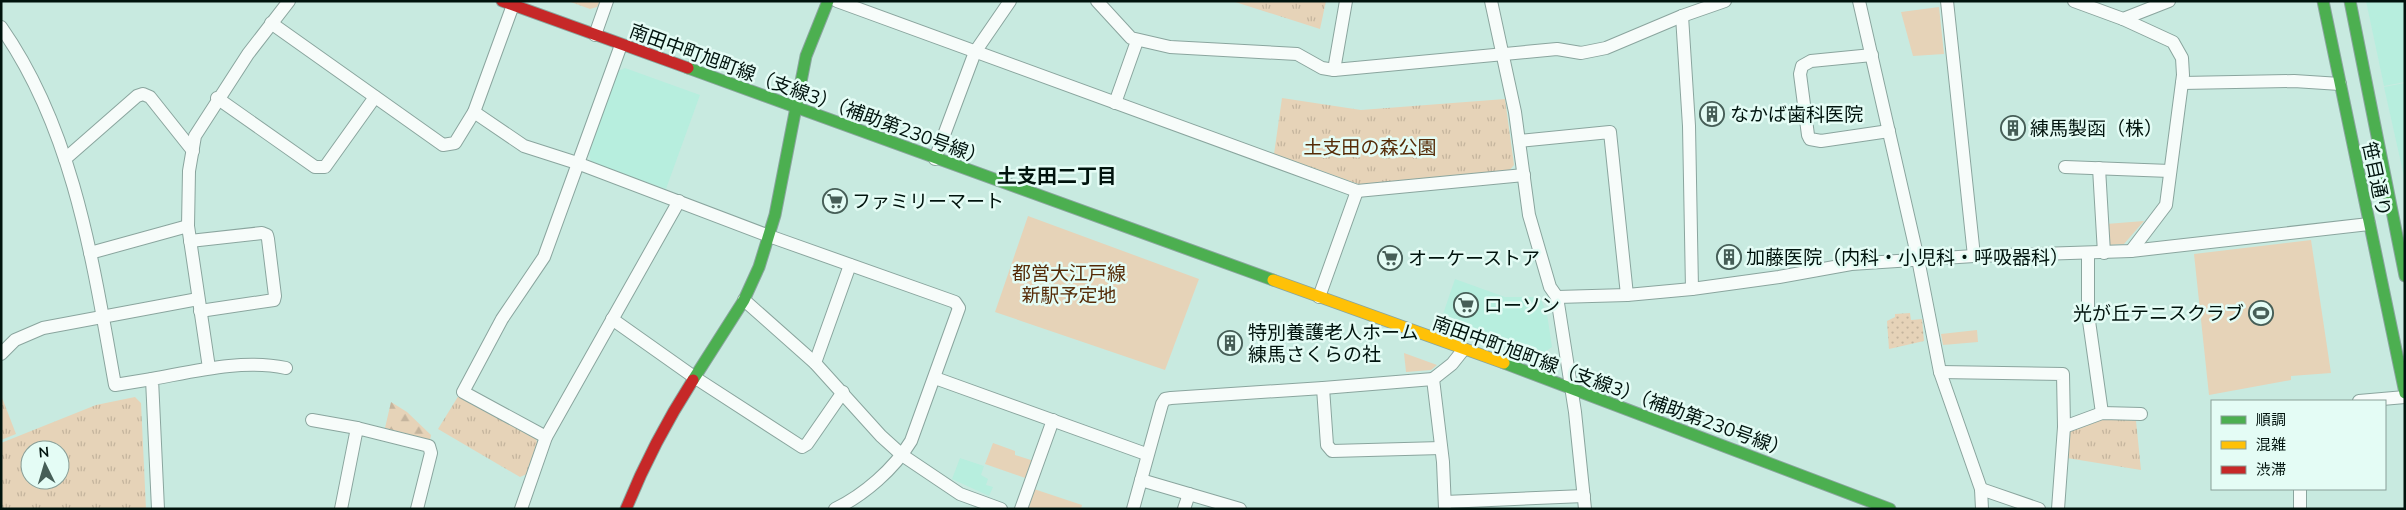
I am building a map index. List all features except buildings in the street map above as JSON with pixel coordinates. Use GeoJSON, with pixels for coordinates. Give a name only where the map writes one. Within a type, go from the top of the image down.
{"type":"FeatureCollection","features":[{"type":"Feature","properties":{"kind":"main road"},"geometry":{"type":"LineString","coordinates":[[626,509],[644,464],[662,429],[744,300],[769,236],[806,56],[828,1]]}},
{"type":"Feature","properties":{"kind":"main road","name":"笹目通り"},"geometry":{"type":"LineString","coordinates":[[2323,1],[2405,393]]}},
{"type":"Feature","properties":{"kind":"main road","name":"笹目通り"},"geometry":{"type":"LineString","coordinates":[[2350,1],[2405,276]]}},
{"type":"Feature","properties":{"kind":"main road","name":"南田中町旭町線（支線3）（補助第230号線）"},"geometry":{"type":"LineString","coordinates":[[507,3],[1464,349],[1572,390],[1600,398],[1890,509]]}},
{"type":"Feature","properties":{"kind":"street"},"geometry":{"type":"LineString","coordinates":[[209,368],[188,226],[187,205],[195,136],[217,98],[289,1]]}},
{"type":"Feature","properties":{"kind":"street"},"geometry":{"type":"LineString","coordinates":[[595,35],[607,1]]}},
{"type":"Feature","properties":{"kind":"street"},"geometry":{"type":"LineString","coordinates":[[837,1],[1357,191],[1524,175]]}},
{"type":"Feature","properties":{"kind":"street"},"geometry":{"type":"LineString","coordinates":[[935,159],[975,52],[1010,1]]}},
{"type":"Feature","properties":{"kind":"street"},"geometry":{"type":"LineString","coordinates":[[1097,1],[1131,38],[1137,41],[1170,47],[1297,54],[1322,68],[1334,70],[1557,49],[1581,53],[1606,48],[1682,16],[1725,1]]}},
{"type":"Feature","properties":{"kind":"street"},"geometry":{"type":"LineString","coordinates":[[1334,70],[1346,1]]}},
{"type":"Feature","properties":{"kind":"street"},"geometry":{"type":"LineString","coordinates":[[1433,379],[1445,505],[1584,502],[1572,390],[1557,297],[1550,287],[1529,215],[1520,141],[1491,1]]}},
{"type":"Feature","properties":{"kind":"street"},"geometry":{"type":"LineString","coordinates":[[1859,1],[1918,259],[1940,372],[1981,488],[1982,509]]}},
{"type":"Feature","properties":{"kind":"street"},"geometry":{"type":"LineString","coordinates":[[1947,1],[1974,256]]}},
{"type":"Feature","properties":{"kind":"street"},"geometry":{"type":"LineString","coordinates":[[2074,1],[2123,19],[2174,42],[2182,58],[2182,83],[2166,205],[2131,251]]}},
{"type":"Feature","properties":{"kind":"street"},"geometry":{"type":"LineString","coordinates":[[2123,19],[2164,2]]}},
{"type":"Feature","properties":{"kind":"street"},"geometry":{"type":"LineString","coordinates":[[271,23],[443,145],[455,143],[474,112],[507,3]]}},
{"type":"Feature","properties":{"kind":"street"},"geometry":{"type":"LineString","coordinates":[[1682,16],[1689,126],[1692,289]]}},
{"type":"Feature","properties":{"kind":"street"},"geometry":{"type":"LineString","coordinates":[[1,27],[13,44],[40,94],[64,159],[90,253],[115,385],[209,368],[268,364],[286,368]]}},
{"type":"Feature","properties":{"kind":"street"},"geometry":{"type":"LineString","coordinates":[[1115,103],[1137,41]]}},
{"type":"Feature","properties":{"kind":"street"},"geometry":{"type":"LineString","coordinates":[[546,437],[463,392],[502,319],[544,257],[621,45]]}},
{"type":"Feature","properties":{"kind":"street"},"geometry":{"type":"LineString","coordinates":[[1872,55],[1811,61],[1802,66],[1800,74],[1808,135],[1810,139],[1820,141],[1889,131]]}},
{"type":"Feature","properties":{"kind":"street"},"geometry":{"type":"LineString","coordinates":[[2182,83],[2294,81],[2340,84]]}},
{"type":"Feature","properties":{"kind":"street"},"geometry":{"type":"LineString","coordinates":[[64,159],[137,96],[143,94],[150,97],[193,150]]}},
{"type":"Feature","properties":{"kind":"street"},"geometry":{"type":"LineString","coordinates":[[217,98],[315,167],[325,167],[375,97]]}},
{"type":"Feature","properties":{"kind":"street"},"geometry":{"type":"LineString","coordinates":[[474,112],[524,146],[577,163],[769,236],[955,302],[958,308],[935,378],[911,441],[902,456],[854,500],[835,509]]}},
{"type":"Feature","properties":{"kind":"street"},"geometry":{"type":"LineString","coordinates":[[1520,141],[1610,132],[1627,295]]}},
{"type":"Feature","properties":{"kind":"street"},"geometry":{"type":"LineString","coordinates":[[2065,167],[2170,171]]}},
{"type":"Feature","properties":{"kind":"street"},"geometry":{"type":"LineString","coordinates":[[2099,168],[2104,253]]}},
{"type":"Feature","properties":{"kind":"street"},"geometry":{"type":"LineString","coordinates":[[1320,297],[1357,191]]}},
{"type":"Feature","properties":{"kind":"street"},"geometry":{"type":"LineString","coordinates":[[521,509],[546,437],[679,201]]}},
{"type":"Feature","properties":{"kind":"street"},"geometry":{"type":"LineString","coordinates":[[1557,297],[1627,295],[1692,289],[1778,277],[1851,264],[1974,256],[2088,254],[2131,251],[2369,224]]}},
{"type":"Feature","properties":{"kind":"street"},"geometry":{"type":"LineString","coordinates":[[90,253],[188,226]]}},
{"type":"Feature","properties":{"kind":"street"},"geometry":{"type":"LineString","coordinates":[[1,354],[15,340],[43,328],[102,316],[199,305],[274,300],[267,235],[262,233],[190,241]]}},
{"type":"Feature","properties":{"kind":"street"},"geometry":{"type":"LineString","coordinates":[[2088,254],[2088,314],[2102,413]]}},
{"type":"Feature","properties":{"kind":"street"},"geometry":{"type":"LineString","coordinates":[[815,363],[850,265]]}},
{"type":"Feature","properties":{"kind":"street"},"geometry":{"type":"LineString","coordinates":[[744,300],[815,363],[881,436],[902,456],[967,503],[1001,509]]}},
{"type":"Feature","properties":{"kind":"street"},"geometry":{"type":"LineString","coordinates":[[612,320],[694,377],[802,447],[807,444],[842,392]]}},
{"type":"Feature","properties":{"kind":"street"},"geometry":{"type":"LineString","coordinates":[[1133,509],[1146,454],[1164,399],[1433,379],[1452,364],[1464,349]]}},
{"type":"Feature","properties":{"kind":"street"},"geometry":{"type":"LineString","coordinates":[[1940,372],[2063,374],[2064,427],[2058,509]]}},
{"type":"Feature","properties":{"kind":"street"},"geometry":{"type":"LineString","coordinates":[[935,378],[1146,454]]}},
{"type":"Feature","properties":{"kind":"street"},"geometry":{"type":"LineString","coordinates":[[152,379],[158,509]]}},
{"type":"Feature","properties":{"kind":"street"},"geometry":{"type":"LineString","coordinates":[[1323,388],[1327,445],[1332,451],[1441,448]]}},
{"type":"Feature","properties":{"kind":"street"},"geometry":{"type":"LineString","coordinates":[[2370,400],[2405,397]]}},
{"type":"Feature","properties":{"kind":"street"},"geometry":{"type":"LineString","coordinates":[[2064,427],[2102,413],[2141,414]]}},
{"type":"Feature","properties":{"kind":"street"},"geometry":{"type":"LineString","coordinates":[[312,420],[357,428],[429,446],[431,453],[417,509]]}},
{"type":"Feature","properties":{"kind":"street"},"geometry":{"type":"LineString","coordinates":[[1021,509],[1053,420]]}},
{"type":"Feature","properties":{"kind":"street"},"geometry":{"type":"LineString","coordinates":[[341,509],[357,428]]}},
{"type":"Feature","properties":{"kind":"street"},"geometry":{"type":"LineString","coordinates":[[1141,480],[1240,509]]}},
{"type":"Feature","properties":{"kind":"street"},"geometry":{"type":"LineString","coordinates":[[1981,488],[2038,509]]}},
{"type":"Feature","properties":{"kind":"street"},"geometry":{"type":"LineString","coordinates":[[2300,490],[2300,509]]}},
{"type":"Feature","properties":{"kind":"street"},"geometry":{"type":"LineString","coordinates":[[1184,509],[1189,494]]}},
{"type":"Feature","properties":{"kind":"shaded area"},"geometry":{"type":"Polygon","coordinates":[[[2366,1],[2405,1],[2405,82],[2384,86],[2366,1]]]}},
{"type":"Feature","properties":{"kind":"shaded area"},"geometry":{"type":"Polygon","coordinates":[[[625,68],[700,95],[666,189],[591,162],[589,154],[616,72],[625,68]]]}},
{"type":"Feature","properties":{"kind":"shaded area"},"geometry":{"type":"Polygon","coordinates":[[[2405,83],[2405,181],[2384,87],[2405,83]]]}},
{"type":"Feature","properties":{"kind":"shaded area"},"geometry":{"type":"Polygon","coordinates":[[[1455,279],[1505,297],[1540,297],[1547,314],[1552,347],[1542,354],[1442,317],[1455,279]]]}},
{"type":"Feature","properties":{"kind":"shaded area"},"geometry":{"type":"Polygon","coordinates":[[[960,458],[984,466],[981,475],[988,479],[986,485],[993,487],[989,496],[952,479],[960,458]]]}},
{"type":"Feature","properties":{"kind":"green space"},"geometry":{"type":"Polygon","coordinates":[[[568,1],[600,1],[597,7],[590,9],[568,1]]]}},
{"type":"Feature","properties":{"kind":"green space"},"geometry":{"type":"Polygon","coordinates":[[[1232,1],[1326,1],[1320,29],[1232,1]]]}},
{"type":"Feature","properties":{"kind":"green space"},"geometry":{"type":"Polygon","coordinates":[[[1939,7],[1944,54],[1913,56],[1901,12],[1939,7]]]}},
{"type":"Feature","properties":{"kind":"green space","name":"土支田の森公園"},"geometry":{"type":"Polygon","coordinates":[[[1282,98],[1361,110],[1505,99],[1514,165],[1508,172],[1361,185],[1274,154],[1282,98]]]}},
{"type":"Feature","properties":{"kind":"green space","name":"都営大江戸線 新駅予定地"},"geometry":{"type":"Polygon","coordinates":[[[1028,216],[1199,279],[1165,370],[995,312],[1028,216]]]}},
{"type":"Feature","properties":{"kind":"green space"},"geometry":{"type":"Polygon","coordinates":[[[2144,221],[2124,244],[2110,245],[2107,240],[2106,224],[2144,221]]]}},
{"type":"Feature","properties":{"kind":"green space","name":"光が丘テニスクラブ"},"geometry":{"type":"Polygon","coordinates":[[[2311,240],[2331,373],[2291,376],[2291,380],[2209,395],[2194,254],[2311,240]]]}},
{"type":"Feature","properties":{"kind":"green space"},"geometry":{"type":"Polygon","coordinates":[[[1910,313],[1911,320],[1922,319],[1924,341],[1889,349],[1887,321],[1895,317],[1895,314],[1910,313]]]}},
{"type":"Feature","properties":{"kind":"green space"},"geometry":{"type":"Polygon","coordinates":[[[1977,330],[1978,342],[1943,345],[1941,334],[1977,330]]]}},
{"type":"Feature","properties":{"kind":"green space"},"geometry":{"type":"Polygon","coordinates":[[[1404,353],[1437,365],[1431,370],[1406,372],[1404,353]]]}},
{"type":"Feature","properties":{"kind":"green space"},"geometry":{"type":"Polygon","coordinates":[[[1,395],[16,434],[1,440],[1,395]]]}},
{"type":"Feature","properties":{"kind":"green space"},"geometry":{"type":"Polygon","coordinates":[[[459,395],[535,436],[538,445],[527,474],[520,477],[438,429],[459,395]]]}},
{"type":"Feature","properties":{"kind":"green space"},"geometry":{"type":"Polygon","coordinates":[[[135,397],[141,403],[146,509],[1,509],[1,443],[96,405],[135,397]]]}},
{"type":"Feature","properties":{"kind":"green space"},"geometry":{"type":"Polygon","coordinates":[[[391,402],[407,412],[431,435],[430,440],[385,428],[391,402]]]}},
{"type":"Feature","properties":{"kind":"green space"},"geometry":{"type":"Polygon","coordinates":[[[2103,416],[2136,421],[2141,470],[2067,458],[2069,429],[2103,416]]]}},
{"type":"Feature","properties":{"kind":"green space"},"geometry":{"type":"Polygon","coordinates":[[[993,443],[1015,451],[1015,455],[1034,461],[1028,479],[985,464],[993,443]]]}},
{"type":"Feature","properties":{"kind":"green space"},"geometry":{"type":"Polygon","coordinates":[[[1034,489],[1082,505],[1081,509],[1027,509],[1034,489]]]}},
{"type":"Feature","properties":{"kind":"traffic: fast"},"geometry":{"type":"LineString","coordinates":[[693,380],[744,300],[759,267],[775,215],[806,56],[828,1]]}},
{"type":"Feature","properties":{"kind":"traffic: fast"},"geometry":{"type":"LineString","coordinates":[[2323,1],[2405,393]]}},
{"type":"Feature","properties":{"kind":"traffic: fast"},"geometry":{"type":"LineString","coordinates":[[2350,1],[2405,276]]}},
{"type":"Feature","properties":{"kind":"traffic: fast"},"geometry":{"type":"LineString","coordinates":[[688,68],[1273,280]]}},
{"type":"Feature","properties":{"kind":"traffic: fast"},"geometry":{"type":"LineString","coordinates":[[1504,363],[1890,509]]}},
{"type":"Feature","properties":{"kind":"traffic: slow"},"geometry":{"type":"LineString","coordinates":[[1273,280],[1504,363]]}},
{"type":"Feature","properties":{"kind":"traffic: jam"},"geometry":{"type":"LineString","coordinates":[[502,1],[688,68]]}},
{"type":"Feature","properties":{"kind":"traffic: jam"},"geometry":{"type":"LineString","coordinates":[[626,509],[656,443],[693,380]]}},
{"type":"Feature","properties":{"kind":"place","name":"なかば歯科医院"},"geometry":{"type":"Point","coordinates":[1712,114]}},
{"type":"Feature","properties":{"kind":"place","name":"練馬製函（株）"},"geometry":{"type":"Point","coordinates":[2013,128]}},
{"type":"Feature","properties":{"kind":"place","name":"ファミリーマート"},"geometry":{"type":"Point","coordinates":[835,201]}},
{"type":"Feature","properties":{"kind":"place","name":"加藤医院（内科・小児科・呼吸器科）"},"geometry":{"type":"Point","coordinates":[1729,257]}},
{"type":"Feature","properties":{"kind":"place","name":"オーケーストア"},"geometry":{"type":"Point","coordinates":[1390,258]}},
{"type":"Feature","properties":{"kind":"place","name":"ローソン"},"geometry":{"type":"Point","coordinates":[1466,305]}},
{"type":"Feature","properties":{"kind":"place","name":"光が丘テニスクラブ"},"geometry":{"type":"Point","coordinates":[2261,313]}},
{"type":"Feature","properties":{"kind":"place","name":"特別養護老人ホーム 練馬さくらの社"},"geometry":{"type":"Point","coordinates":[1230,343]}},
{"type":"Feature","properties":{"kind":"district","name":"土支田二丁目"},"geometry":{"type":"Point","coordinates":[1057,176]}}]}
